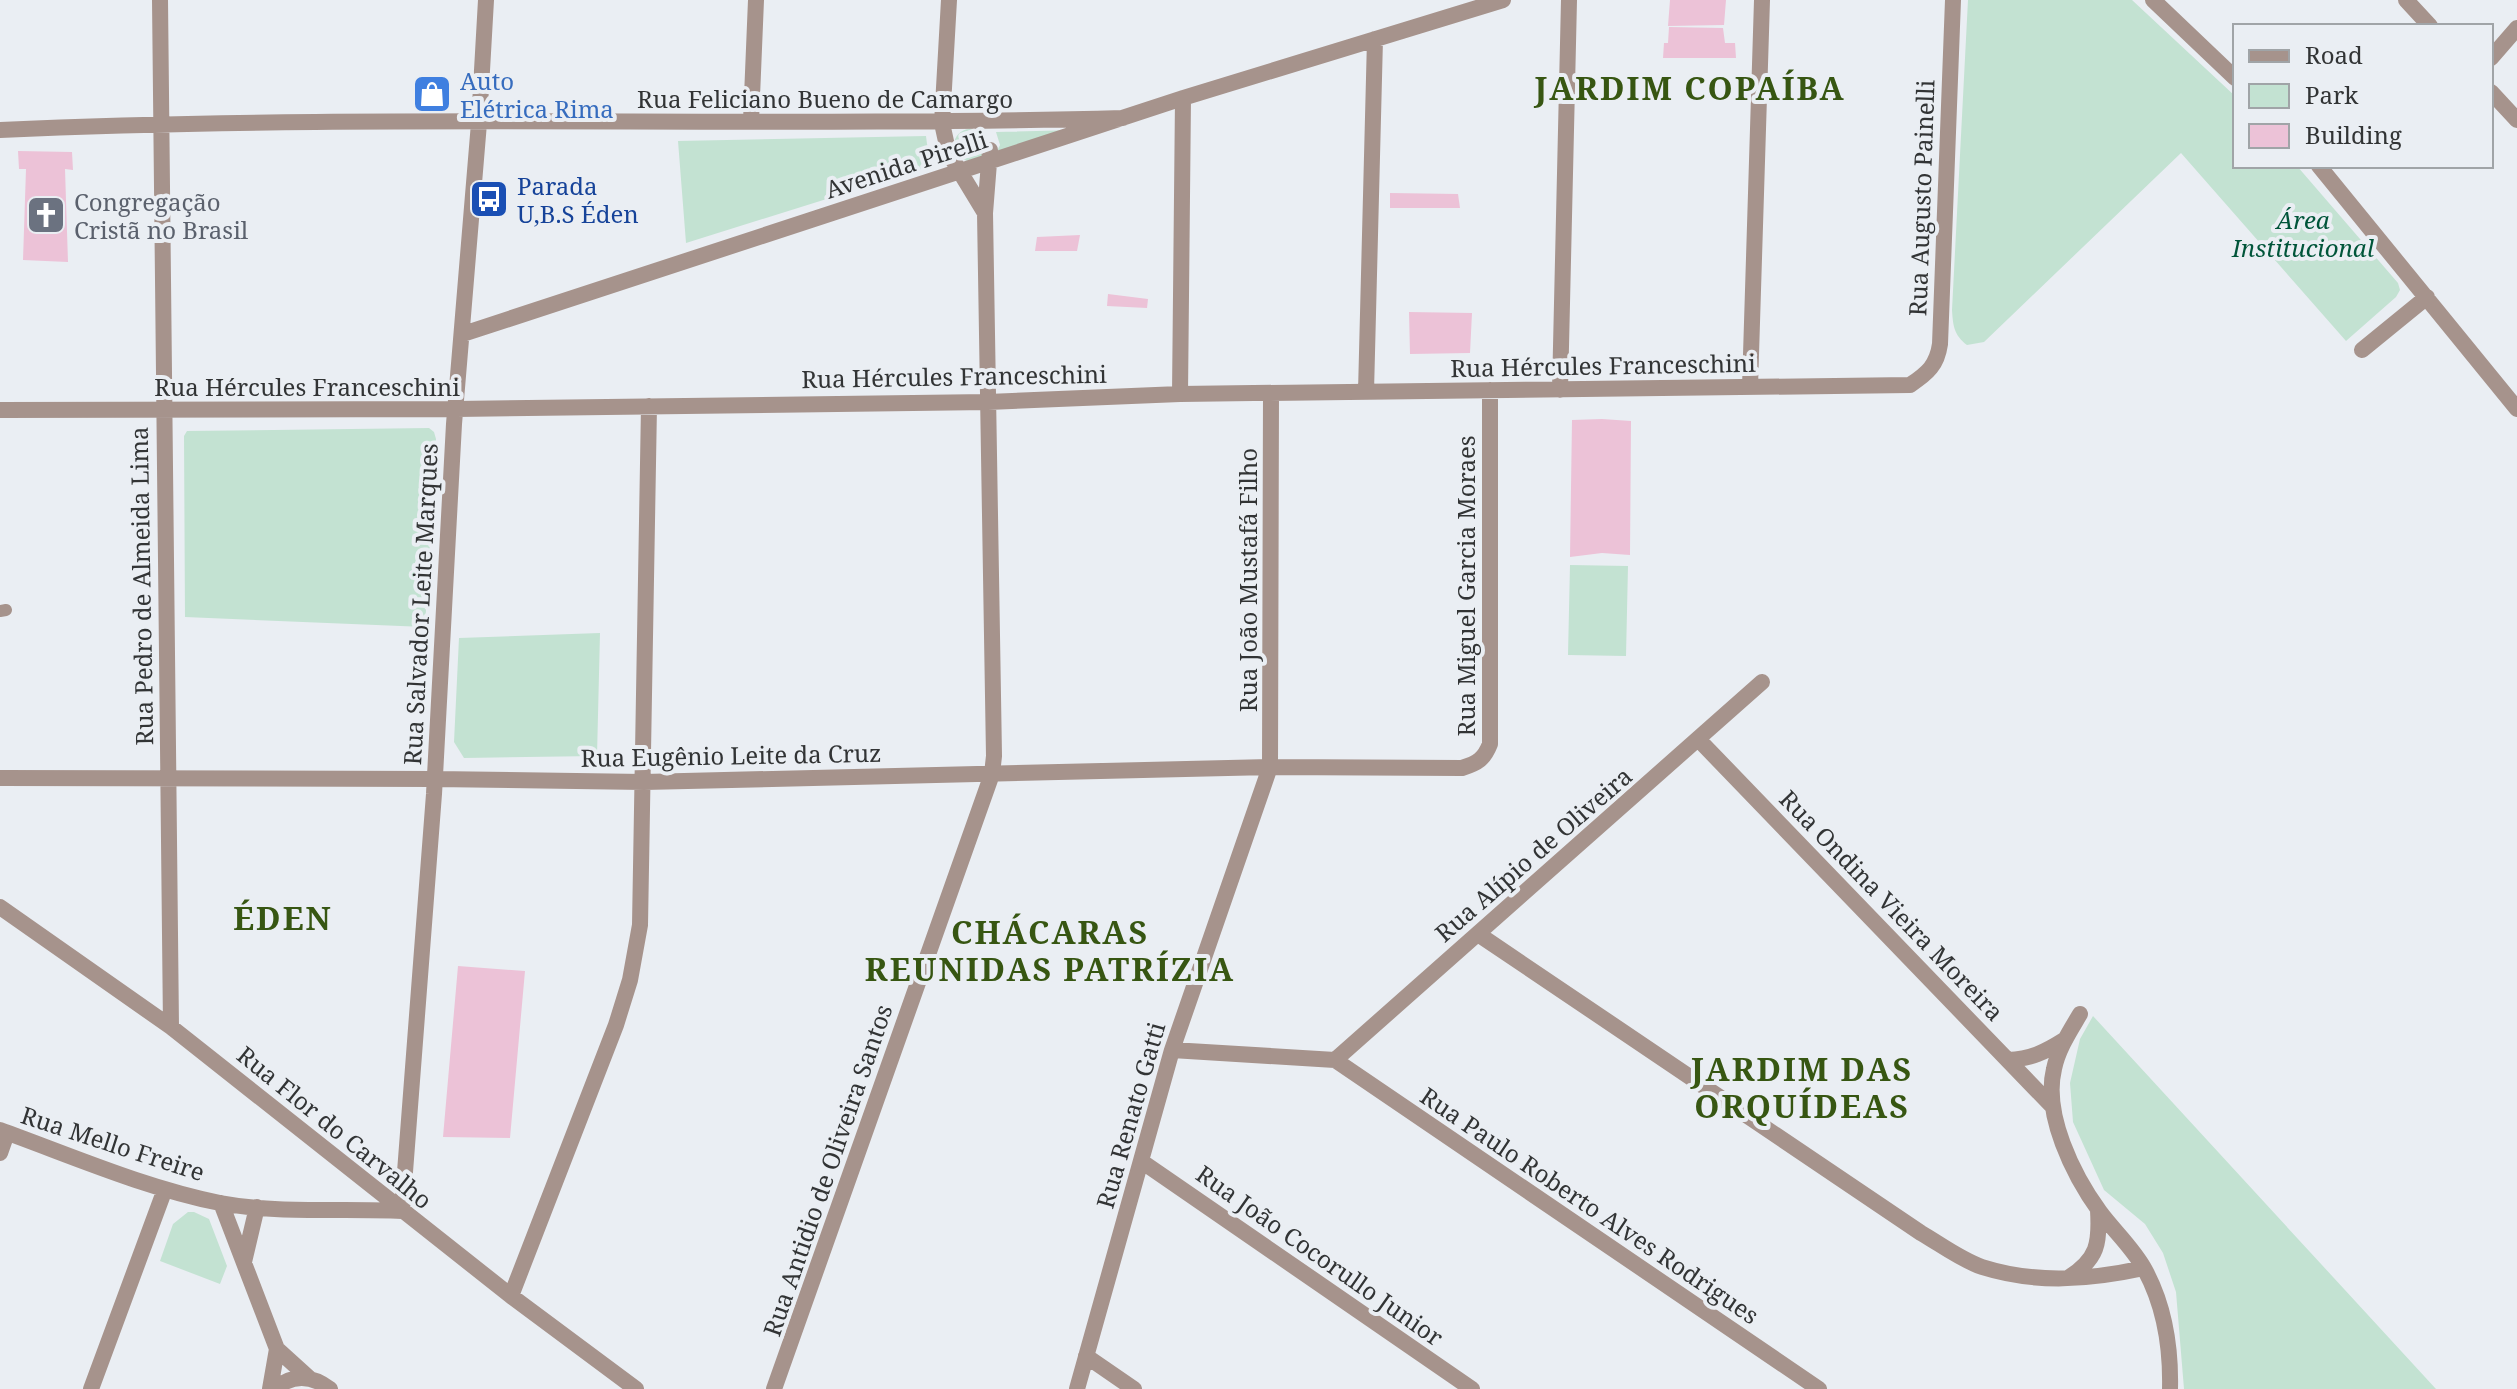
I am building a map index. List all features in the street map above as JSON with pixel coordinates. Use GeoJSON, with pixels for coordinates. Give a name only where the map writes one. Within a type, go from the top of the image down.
{"type":"FeatureCollection","features":[{"type":"Feature","properties":{"kind":"street","name":"Rua Pedro de Almeida Lima"},"geometry":{"type":"LineString","coordinates":[[160,0],[171,1027]]}},
{"type":"Feature","properties":{"kind":"street","name":"Rua Salvador Leite Marques"},"geometry":{"type":"LineString","coordinates":[[402,1211],[435,779],[456,409],[486,0]]}},
{"type":"Feature","properties":{"kind":"street"},"geometry":{"type":"LineString","coordinates":[[751,121],[756,0]]}},
{"type":"Feature","properties":{"kind":"street"},"geometry":{"type":"LineString","coordinates":[[949,0],[942,123],[969,158],[985,213]]}},
{"type":"Feature","properties":{"kind":"street","name":"Avenida Pirelli"},"geometry":{"type":"LineString","coordinates":[[463,334],[969,158],[1123,118],[1503,0]]}},
{"type":"Feature","properties":{"kind":"street"},"geometry":{"type":"LineString","coordinates":[[1560,390],[1569,0]]}},
{"type":"Feature","properties":{"kind":"street"},"geometry":{"type":"LineString","coordinates":[[1750,387],[1762,0]]}},
{"type":"Feature","properties":{"kind":"street","name":"Rua Augusto Painelli"},"geometry":{"type":"LineString","coordinates":[[1910,385],[1928,373],[1938,359],[1940,344],[1953,0]]}},
{"type":"Feature","properties":{"kind":"street"},"geometry":{"type":"LineString","coordinates":[[2153,0],[2233,76]]}},
{"type":"Feature","properties":{"kind":"street"},"geometry":{"type":"LineString","coordinates":[[2406,0],[2428,24]]}},
{"type":"Feature","properties":{"kind":"street"},"geometry":{"type":"LineString","coordinates":[[2493,56],[2517,28]]}},
{"type":"Feature","properties":{"kind":"street"},"geometry":{"type":"LineString","coordinates":[[1366,392],[1375,39]]}},
{"type":"Feature","properties":{"kind":"street"},"geometry":{"type":"LineString","coordinates":[[2493,94],[2517,120]]}},
{"type":"Feature","properties":{"kind":"street"},"geometry":{"type":"LineString","coordinates":[[1180,394],[1183,98]]}},
{"type":"Feature","properties":{"kind":"street","name":"Rua Feliciano Bueno de Camargo"},"geometry":{"type":"LineString","coordinates":[[0,130],[160,123],[968,123],[1123,118]]}},
{"type":"Feature","properties":{"kind":"street"},"geometry":{"type":"LineString","coordinates":[[968,123],[980,125],[988,133],[969,158],[950,135],[957,126],[968,123]]}},
{"type":"Feature","properties":{"kind":"street","name":"Rua Antidio de Oliveira Santos"},"geometry":{"type":"LineString","coordinates":[[774,1389],[992,774],[985,213],[969,158]]}},
{"type":"Feature","properties":{"kind":"street"},"geometry":{"type":"LineString","coordinates":[[2321,168],[2517,409]]}},
{"type":"Feature","properties":{"kind":"street"},"geometry":{"type":"LineString","coordinates":[[2362,350],[2427,297]]}},
{"type":"Feature","properties":{"kind":"street","name":"Rua Hércules Franceschini"},"geometry":{"type":"LineString","coordinates":[[0,410],[456,409],[988,402],[1180,394],[1910,385]]}},
{"type":"Feature","properties":{"kind":"street","name":"Rua Miguel Garcia Moraes"},"geometry":{"type":"LineString","coordinates":[[1462,768],[1485,757],[1490,744],[1490,390]]}},
{"type":"Feature","properties":{"kind":"street","name":"Rua João Mustafá Filho"},"geometry":{"type":"LineString","coordinates":[[1270,767],[1271,393]]}},
{"type":"Feature","properties":{"kind":"street"},"geometry":{"type":"LineString","coordinates":[[511,1296],[610,1040],[630,980],[640,925],[649,406]]}},
{"type":"Feature","properties":{"kind":"street","name":"Rua Alípio de Oliveira"},"geometry":{"type":"LineString","coordinates":[[1335,1060],[1762,682]]}},
{"type":"Feature","properties":{"kind":"street","name":"Rua Ondina Vieira Moreira"},"geometry":{"type":"LineString","coordinates":[[1699,740],[2051,1105]]}},
{"type":"Feature","properties":{"kind":"street","name":"Rua Eugênio Leite da Cruz"},"geometry":{"type":"LineString","coordinates":[[0,778],[644,782],[1270,767],[1462,768]]}},
{"type":"Feature","properties":{"kind":"street","name":"Rua Renato Gatti"},"geometry":{"type":"LineString","coordinates":[[1077,1389],[1172,1050],[1270,767]]}},
{"type":"Feature","properties":{"kind":"street","name":"Rua Flor do Carvalho"},"geometry":{"type":"LineString","coordinates":[[0,907],[171,1027],[511,1296],[636,1389]]}},
{"type":"Feature","properties":{"kind":"street"},"geometry":{"type":"LineString","coordinates":[[1478,934],[1933,1240],[1979,1266],[2037,1280],[2097,1278],[2144,1268]]}},
{"type":"Feature","properties":{"kind":"street"},"geometry":{"type":"LineString","coordinates":[[2080,1014],[2064,1040],[2053,1069],[2051,1105],[2064,1144],[2098,1209],[2144,1268],[2164,1314],[2171,1364],[2170,1389]]}},
{"type":"Feature","properties":{"kind":"street"},"geometry":{"type":"LineString","coordinates":[[2008,1060],[2043,1054],[2064,1040]]}},
{"type":"Feature","properties":{"kind":"street"},"geometry":{"type":"LineString","coordinates":[[1172,1050],[1335,1060]]}},
{"type":"Feature","properties":{"kind":"street","name":"Rua Paulo Roberto Alves Rodrigues"},"geometry":{"type":"LineString","coordinates":[[1335,1060],[1819,1389]]}},
{"type":"Feature","properties":{"kind":"street"},"geometry":{"type":"LineString","coordinates":[[0,1153],[4,1132]]}},
{"type":"Feature","properties":{"kind":"street","name":"Rua Mello Freire"},"geometry":{"type":"LineString","coordinates":[[4,1132],[165,1189],[221,1203],[257,1207],[402,1211]]}},
{"type":"Feature","properties":{"kind":"street","name":"Rua João Cocorullo Junior"},"geometry":{"type":"LineString","coordinates":[[1141,1161],[1472,1389]]}},
{"type":"Feature","properties":{"kind":"street"},"geometry":{"type":"LineString","coordinates":[[91,1389],[165,1189]]}},
{"type":"Feature","properties":{"kind":"street"},"geometry":{"type":"LineString","coordinates":[[221,1203],[277,1349],[309,1378],[329,1389]]}},
{"type":"Feature","properties":{"kind":"street"},"geometry":{"type":"LineString","coordinates":[[244,1262],[257,1207]]}},
{"type":"Feature","properties":{"kind":"street"},"geometry":{"type":"LineString","coordinates":[[2067,1279],[2082,1269],[2094,1255],[2100,1235],[2098,1209]]}},
{"type":"Feature","properties":{"kind":"street"},"geometry":{"type":"LineString","coordinates":[[272,1389],[277,1349]]}},
{"type":"Feature","properties":{"kind":"street"},"geometry":{"type":"LineString","coordinates":[[1086,1356],[1134,1389]]}},
{"type":"Feature","properties":{"kind":"street"},"geometry":{"type":"LineString","coordinates":[[272,1389],[288,1380],[309,1378]]}},
{"type":"Feature","properties":{"kind":"green space","name":"Área Institucional"},"geometry":{"type":"Polygon","coordinates":[[[1968,0],[2132,0],[2233,94],[2233,168],[2299,168],[2398,283],[2400,290],[2346,341],[2181,153],[1984,342],[1967,345],[1959,338],[1952,310],[1968,0]]]}},
{"type":"Feature","properties":{"kind":"green space"},"geometry":{"type":"Polygon","coordinates":[[[970,129],[981,134],[986,145],[981,156],[970,161],[959,156],[954,145],[959,134],[970,129]]]}},
{"type":"Feature","properties":{"kind":"green space"},"geometry":{"type":"Polygon","coordinates":[[[1078,130],[997,151],[1000,145],[996,132],[1078,130]]]}},
{"type":"Feature","properties":{"kind":"green space"},"geometry":{"type":"Polygon","coordinates":[[[926,136],[935,165],[686,243],[678,141],[926,136]]]}},
{"type":"Feature","properties":{"kind":"green space"},"geometry":{"type":"Polygon","coordinates":[[[429,428],[436,439],[425,627],[185,617],[184,436],[187,431],[429,428]]]}},
{"type":"Feature","properties":{"kind":"green space"},"geometry":{"type":"Polygon","coordinates":[[[1570,565],[1628,566],[1626,656],[1568,655],[1570,565]]]}},
{"type":"Feature","properties":{"kind":"green space"},"geometry":{"type":"Polygon","coordinates":[[[600,633],[597,756],[464,758],[454,742],[459,638],[600,633]]]}},
{"type":"Feature","properties":{"kind":"green space"},"geometry":{"type":"Polygon","coordinates":[[[2093,1016],[2436,1389],[2184,1389],[2176,1292],[2163,1253],[2145,1224],[2104,1190],[2073,1122],[2070,1083],[2080,1039],[2093,1016]]]}},
{"type":"Feature","properties":{"kind":"green space"},"geometry":{"type":"Polygon","coordinates":[[[188,1212],[209,1219],[227,1266],[220,1284],[160,1261],[173,1224],[188,1212]]]}},
{"type":"Feature","properties":{"kind":"building"},"geometry":{"type":"Polygon","coordinates":[[[1670,0],[1726,0],[1724,25],[1668,26],[1670,0]]]}},
{"type":"Feature","properties":{"kind":"building"},"geometry":{"type":"Polygon","coordinates":[[[1669,27],[1723,28],[1725,43],[1735,43],[1736,58],[1663,58],[1669,27]]]}},
{"type":"Feature","properties":{"kind":"building","name":"Congregação Cristã no Brasil"},"geometry":{"type":"Polygon","coordinates":[[[18,151],[72,152],[73,170],[65,169],[68,262],[23,260],[26,169],[19,169],[18,151]]]}},
{"type":"Feature","properties":{"kind":"building"},"geometry":{"type":"Polygon","coordinates":[[[1390,193],[1458,194],[1460,208],[1390,208],[1390,193]]]}},
{"type":"Feature","properties":{"kind":"building"},"geometry":{"type":"Polygon","coordinates":[[[1080,235],[1077,251],[1035,251],[1037,237],[1080,235]]]}},
{"type":"Feature","properties":{"kind":"building"},"geometry":{"type":"Polygon","coordinates":[[[1108,294],[1148,299],[1147,308],[1107,306],[1108,294]]]}},
{"type":"Feature","properties":{"kind":"building"},"geometry":{"type":"Polygon","coordinates":[[[1409,312],[1472,313],[1470,353],[1410,354],[1409,312]]]}},
{"type":"Feature","properties":{"kind":"building"},"geometry":{"type":"Polygon","coordinates":[[[1572,420],[1631,421],[1630,555],[1602,553],[1570,557],[1572,420]]]}},
{"type":"Feature","properties":{"kind":"building"},"geometry":{"type":"Polygon","coordinates":[[[458,966],[525,971],[510,1138],[443,1137],[458,966]]]}},
{"type":"Feature","properties":{"kind":"place","name":"Auto Elétrica Rima"},"geometry":{"type":"Point","coordinates":[432,94]}},
{"type":"Feature","properties":{"kind":"place","name":"Parada U,B.S Éden"},"geometry":{"type":"Point","coordinates":[489,199]}},
{"type":"Feature","properties":{"kind":"place","name":"Congregação Cristã no Brasil"},"geometry":{"type":"Point","coordinates":[46,215]}},
{"type":"Feature","properties":{"kind":"district","name":"JARDIM COPAÍBA"},"geometry":{"type":"Point","coordinates":[1690,87]}},
{"type":"Feature","properties":{"kind":"district","name":"ÉDEN"},"geometry":{"type":"Point","coordinates":[283,917]}},
{"type":"Feature","properties":{"kind":"district","name":"CHÁCARAS REUNIDAS PATRÍZIA"},"geometry":{"type":"Point","coordinates":[1050,950]}},
{"type":"Feature","properties":{"kind":"district","name":"JARDIM DAS ORQUÍDEAS"},"geometry":{"type":"Point","coordinates":[1802,1086]}}]}
